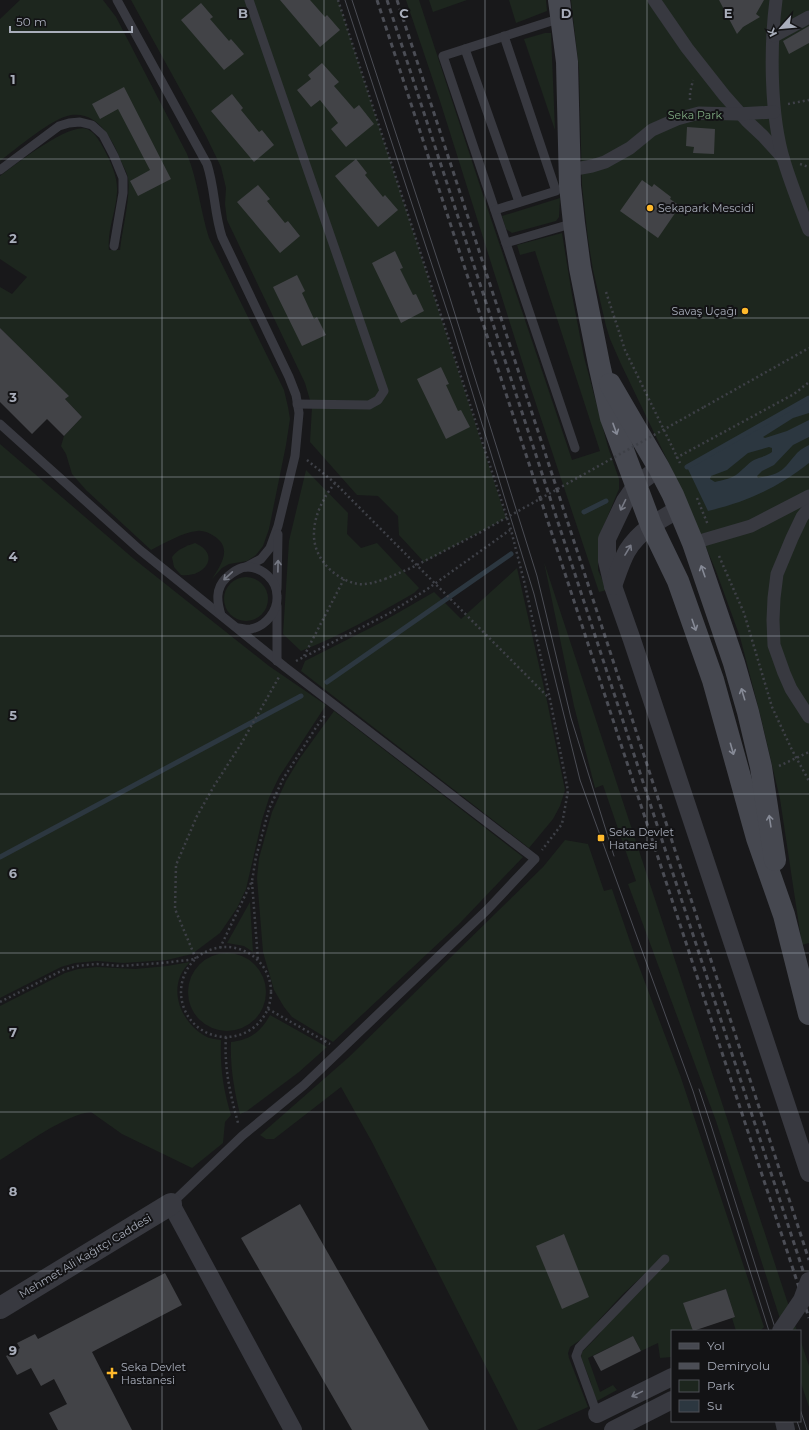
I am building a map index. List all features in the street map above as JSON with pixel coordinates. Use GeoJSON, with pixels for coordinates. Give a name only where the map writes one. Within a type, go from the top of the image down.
{"type":"FeatureCollection","features":[{"type":"Feature","properties":{"kind":"main road"},"geometry":{"type":"LineString","coordinates":[[561,9],[567,62],[570,186],[574,223],[580,268],[611,418],[651,525],[678,580],[713,680],[757,838],[784,915],[809,1014]]}},
{"type":"Feature","properties":{"kind":"main road"},"geometry":{"type":"LineString","coordinates":[[599,364],[664,462],[687,503],[702,540],[748,712],[764,784],[784,915]]}},
{"type":"Feature","properties":{"kind":"street"},"geometry":{"type":"LineString","coordinates":[[654,0],[699,62],[741,114],[784,160]]}},
{"type":"Feature","properties":{"kind":"street"},"geometry":{"type":"LineString","coordinates":[[776,0],[773,63],[774,109],[784,160],[809,230]]}},
{"type":"Feature","properties":{"kind":"street"},"geometry":{"type":"LineString","coordinates":[[774,36],[809,17]]}},
{"type":"Feature","properties":{"kind":"street"},"geometry":{"type":"LineString","coordinates":[[570,170],[605,162],[630,148],[652,130],[677,119],[691,115],[709,113],[741,114],[774,109]]}},
{"type":"Feature","properties":{"kind":"street"},"geometry":{"type":"LineString","coordinates":[[664,462],[636,485],[625,501],[608,539],[607,560],[613,586],[809,1172]]}},
{"type":"Feature","properties":{"kind":"street"},"geometry":{"type":"LineString","coordinates":[[702,540],[751,526],[809,496]]}},
{"type":"Feature","properties":{"kind":"street"},"geometry":{"type":"LineString","coordinates":[[613,586],[627,552],[636,539],[651,525],[687,503]]}},
{"type":"Feature","properties":{"kind":"street"},"geometry":{"type":"LineString","coordinates":[[809,508],[802,517],[777,574],[773,620],[774,645],[784,673],[791,689],[809,717]]}},
{"type":"Feature","properties":{"kind":"street"},"geometry":{"type":"LineString","coordinates":[[171,1204],[293,1430]]}},
{"type":"Feature","properties":{"kind":"street","name":"Mehmet Ali Kağıtçı Caddesi"},"geometry":{"type":"LineString","coordinates":[[0,1308],[171,1204]]}},
{"type":"Feature","properties":{"kind":"street"},"geometry":{"type":"LineString","coordinates":[[782,1330],[802,1300],[809,1281]]}},
{"type":"Feature","properties":{"kind":"street"},"geometry":{"type":"LineString","coordinates":[[597,1414],[671,1377]]}},
{"type":"Feature","properties":{"kind":"street"},"geometry":{"type":"LineString","coordinates":[[613,1430],[671,1401]]}},
{"type":"Feature","properties":{"kind":"lane"},"geometry":{"type":"LineString","coordinates":[[249,0],[384,391],[378,400],[369,405],[297,404]]}},
{"type":"Feature","properties":{"kind":"lane"},"geometry":{"type":"LineString","coordinates":[[121,1],[207,164],[212,178],[217,222],[222,237],[289,377],[296,395],[299,413],[296,450],[278,526],[270,548],[261,559],[246,567],[234,571],[223,581],[217,594],[218,604],[222,615]]}},
{"type":"Feature","properties":{"kind":"lane"},"geometry":{"type":"LineString","coordinates":[[561,9],[504,36],[443,56],[575,448]]}},
{"type":"Feature","properties":{"kind":"lane"},"geometry":{"type":"LineString","coordinates":[[495,210],[556,191],[504,36]]}},
{"type":"Feature","properties":{"kind":"lane"},"geometry":{"type":"LineString","coordinates":[[465,49],[519,202]]}},
{"type":"Feature","properties":{"kind":"lane"},"geometry":{"type":"LineString","coordinates":[[0,170],[60,126],[69,122],[80,122],[92,125],[103,135],[123,178],[123,193],[114,246]]}},
{"type":"Feature","properties":{"kind":"lane"},"geometry":{"type":"LineString","coordinates":[[506,242],[574,223]]}},
{"type":"Feature","properties":{"kind":"lane"},"geometry":{"type":"LineString","coordinates":[[0,424],[140,550],[237,627],[277,661],[535,859],[487,910],[304,1085],[242,1136],[171,1204]]}},
{"type":"Feature","properties":{"kind":"lane"},"geometry":{"type":"LineString","coordinates":[[277,661],[278,526]]}},
{"type":"Feature","properties":{"kind":"lane"},"geometry":{"type":"LineString","coordinates":[[237,627],[250,629],[261,625],[274,612],[277,595],[272,579],[260,570],[246,567]]}},
{"type":"Feature","properties":{"kind":"lane"},"geometry":{"type":"LineString","coordinates":[[597,1414],[578,1365],[576,1356],[579,1348],[665,1259]]}},
{"type":"Feature","properties":{"kind":"path"},"geometry":{"type":"LineString","coordinates":[[338,0],[510,530],[519,562],[550,699],[568,791],[562,824],[535,859]]}},
{"type":"Feature","properties":{"kind":"path"},"geometry":{"type":"LineString","coordinates":[[691,115],[690,93],[699,62]]}},
{"type":"Feature","properties":{"kind":"path"},"geometry":{"type":"LineString","coordinates":[[774,109],[809,99]]}},
{"type":"Feature","properties":{"kind":"path"},"geometry":{"type":"LineString","coordinates":[[605,289],[664,462]]}},
{"type":"Feature","properties":{"kind":"path"},"geometry":{"type":"LineString","coordinates":[[335,483],[327,493],[320,507],[316,521],[314,537],[317,550],[323,561],[335,573],[344,579],[359,584],[370,584],[411,568],[478,534],[809,348]]}},
{"type":"Feature","properties":{"kind":"path"},"geometry":{"type":"LineString","coordinates":[[664,462],[794,394],[809,382]]}},
{"type":"Feature","properties":{"kind":"path"},"geometry":{"type":"LineString","coordinates":[[296,450],[335,483],[550,699]]}},
{"type":"Feature","properties":{"kind":"path"},"geometry":{"type":"LineString","coordinates":[[664,462],[683,469]]}},
{"type":"Feature","properties":{"kind":"path"},"geometry":{"type":"LineString","coordinates":[[687,503],[706,519],[702,540],[744,613],[772,707],[796,759],[809,781]]}},
{"type":"Feature","properties":{"kind":"path"},"geometry":{"type":"LineString","coordinates":[[196,959],[175,909],[176,866],[197,816],[246,736],[261,707],[285,667],[388,614],[435,584],[510,530]]}},
{"type":"Feature","properties":{"kind":"path"},"geometry":{"type":"LineString","coordinates":[[304,657],[344,579]]}},
{"type":"Feature","properties":{"kind":"path"},"geometry":{"type":"LineString","coordinates":[[258,961],[252,880],[256,858],[270,808],[283,779],[298,754],[334,704]]}},
{"type":"Feature","properties":{"kind":"path"},"geometry":{"type":"LineString","coordinates":[[774,768],[809,752]]}},
{"type":"Feature","properties":{"kind":"path"},"geometry":{"type":"LineString","coordinates":[[220,948],[252,880]]}},
{"type":"Feature","properties":{"kind":"path"},"geometry":{"type":"LineString","coordinates":[[220,948],[234,948],[247,952],[258,961],[266,971],[270,983],[271,996],[268,1009],[261,1020],[252,1029],[239,1035],[226,1037],[211,1034],[198,1027],[188,1015],[182,1001],[182,986],[187,971],[196,959],[207,952],[220,948]]}},
{"type":"Feature","properties":{"kind":"path"},"geometry":{"type":"LineString","coordinates":[[0,1002],[63,970],[77,966],[97,964],[121,966],[196,959]]}},
{"type":"Feature","properties":{"kind":"path"},"geometry":{"type":"LineString","coordinates":[[268,1009],[340,1050]]}},
{"type":"Feature","properties":{"kind":"path"},"geometry":{"type":"LineString","coordinates":[[226,1037],[225,1057],[229,1092],[242,1136]]}},
{"type":"Feature","properties":{"kind":"green space"},"geometry":{"type":"Polygon","coordinates":[[[20,0],[103,0],[116,17],[187,154],[194,175],[209,238],[284,390],[290,419],[269,529],[263,546],[256,555],[247,561],[229,564],[222,568],[212,579],[224,557],[223,546],[214,536],[201,531],[191,532],[151,550],[86,490],[72,474],[66,454],[61,446],[64,436],[82,417],[65,399],[68,396],[0,328],[0,287],[12,294],[27,277],[0,259],[0,176],[29,154],[56,138],[68,132],[79,129],[90,130],[102,146],[115,175],[117,186],[109,235],[109,250],[120,250],[129,185],[127,174],[109,136],[97,122],[81,115],[63,117],[54,122],[0,161],[0,19],[20,0]]]}},
{"type":"Feature","properties":{"kind":"green space"},"geometry":{"type":"Polygon","coordinates":[[[131,0],[338,0],[506,518],[424,562],[399,535],[398,516],[378,496],[357,495],[310,442],[312,407],[305,383],[227,220],[225,204],[226,188],[221,167],[206,136],[131,0]]]}},
{"type":"Feature","properties":{"kind":"green space"},"geometry":{"type":"Polygon","coordinates":[[[406,0],[419,0],[572,460],[600,451],[535,251],[520,255],[517,245],[562,233],[584,357],[608,447],[619,479],[619,489],[602,530],[598,550],[598,570],[607,590],[599,592],[527,377],[440,101],[406,0]]]}},
{"type":"Feature","properties":{"kind":"green space"},"geometry":{"type":"Polygon","coordinates":[[[429,0],[467,0],[433,12],[429,0]]]}},
{"type":"Feature","properties":{"kind":"green space"},"geometry":{"type":"Polygon","coordinates":[[[509,0],[546,0],[547,11],[516,23],[509,0]]]}},
{"type":"Feature","properties":{"kind":"green space","name":"Seka Park"},"geometry":{"type":"Polygon","coordinates":[[[571,0],[809,0],[809,943],[802,945],[780,799],[740,637],[716,571],[684,495],[621,364],[606,326],[593,270],[582,185],[579,69],[571,0]]]}},
{"type":"Feature","properties":{"kind":"green space"},"geometry":{"type":"Polygon","coordinates":[[[545,33],[551,33],[555,130],[524,39],[545,33]]]}},
{"type":"Feature","properties":{"kind":"green space"},"geometry":{"type":"Polygon","coordinates":[[[560,198],[559,217],[556,221],[512,233],[506,229],[502,216],[560,198]]]}},
{"type":"Feature","properties":{"kind":"green space"},"geometry":{"type":"Polygon","coordinates":[[[0,444],[134,559],[269,666],[326,705],[279,777],[269,798],[262,820],[246,889],[237,908],[220,933],[192,954],[167,960],[123,963],[97,961],[75,963],[61,967],[0,998],[0,444]]]}},
{"type":"Feature","properties":{"kind":"green space"},"geometry":{"type":"Polygon","coordinates":[[[306,470],[348,513],[347,534],[361,548],[377,543],[419,588],[414,593],[359,624],[330,639],[301,651],[283,634],[289,541],[306,470]]]}},
{"type":"Feature","properties":{"kind":"green space"},"geometry":{"type":"Polygon","coordinates":[[[195,543],[203,548],[207,553],[207,565],[197,573],[181,575],[174,567],[172,557],[180,550],[195,543]]]}},
{"type":"Feature","properties":{"kind":"green space"},"geometry":{"type":"Polygon","coordinates":[[[544,562],[797,1330],[784,1330],[716,1121],[628,884],[636,881],[603,785],[595,788],[574,706],[544,562]]]}},
{"type":"Feature","properties":{"kind":"green space"},"geometry":{"type":"Polygon","coordinates":[[[517,568],[547,701],[565,790],[560,806],[553,819],[529,848],[301,671],[305,661],[382,622],[434,592],[461,619],[517,568]]]}},
{"type":"Feature","properties":{"kind":"green space"},"geometry":{"type":"Polygon","coordinates":[[[246,577],[258,581],[264,587],[268,599],[264,611],[258,617],[246,621],[234,617],[228,611],[224,599],[228,587],[234,581],[246,577]]]}},
{"type":"Feature","properties":{"kind":"green space"},"geometry":{"type":"Polygon","coordinates":[[[334,711],[523,857],[459,924],[333,1042],[292,1017],[274,990],[263,952],[257,878],[259,858],[272,812],[286,781],[300,758],[334,711]]]}},
{"type":"Feature","properties":{"kind":"green space"},"geometry":{"type":"Polygon","coordinates":[[[565,840],[588,844],[604,891],[612,889],[635,956],[680,1075],[764,1327],[761,1330],[736,1330],[732,1318],[735,1317],[726,1289],[684,1303],[693,1330],[671,1330],[671,1357],[660,1358],[658,1343],[641,1351],[633,1336],[588,1358],[600,1392],[613,1385],[617,1390],[597,1401],[593,1395],[591,1383],[581,1357],[582,1352],[598,1336],[609,1320],[670,1259],[666,1254],[622,1295],[598,1321],[589,1334],[570,1347],[568,1353],[569,1358],[588,1407],[537,1430],[518,1430],[372,1142],[341,1087],[274,1139],[266,1139],[260,1135],[349,1057],[543,867],[565,840]]]}},
{"type":"Feature","properties":{"kind":"green space"},"geometry":{"type":"Polygon","coordinates":[[[250,902],[253,952],[244,946],[227,943],[250,902]]]}},
{"type":"Feature","properties":{"kind":"green space"},"geometry":{"type":"Polygon","coordinates":[[[227,953],[242,956],[249,960],[259,970],[263,977],[266,992],[263,1007],[259,1014],[249,1024],[242,1028],[227,1031],[212,1028],[205,1024],[195,1014],[191,1007],[188,992],[191,977],[195,970],[205,960],[212,956],[227,953]]]}},
{"type":"Feature","properties":{"kind":"green space"},"geometry":{"type":"Polygon","coordinates":[[[190,962],[183,971],[177,992],[182,1012],[188,1021],[207,1037],[221,1040],[223,1078],[231,1115],[225,1122],[223,1143],[192,1168],[122,1134],[91,1112],[69,1118],[57,1124],[0,1160],[0,1006],[65,973],[78,969],[97,967],[135,969],[190,962]]]}},
{"type":"Feature","properties":{"kind":"green space"},"geometry":{"type":"Polygon","coordinates":[[[270,1015],[327,1047],[299,1072],[247,1111],[240,1114],[233,1078],[231,1042],[244,1039],[254,1034],[263,1026],[270,1015]]]}},
{"type":"Feature","properties":{"kind":"green space"},"geometry":{"type":"Polygon","coordinates":[[[801,1342],[809,1366],[809,1407],[801,1383],[801,1342]]]}},
{"type":"Feature","properties":{"kind":"water"},"geometry":{"type":"Polygon","coordinates":[[[809,398],[809,413],[793,418],[763,437],[765,438],[787,431],[809,420],[809,437],[793,445],[774,465],[762,471],[757,476],[758,478],[765,477],[780,471],[797,453],[809,445],[809,463],[773,487],[736,503],[708,511],[687,467],[809,398]],[[769,447],[748,453],[727,470],[711,476],[710,479],[715,482],[734,476],[749,463],[768,455],[772,452],[772,448],[769,447]]]}},
{"type":"Feature","properties":{"kind":"building"},"geometry":{"type":"Polygon","coordinates":[[[280,0],[310,0],[325,17],[327,15],[340,30],[320,47],[280,0]]]}},
{"type":"Feature","properties":{"kind":"building"},"geometry":{"type":"Polygon","coordinates":[[[719,0],[764,0],[756,14],[760,17],[743,27],[737,34],[719,0]]]}},
{"type":"Feature","properties":{"kind":"building"},"geometry":{"type":"Polygon","coordinates":[[[201,3],[213,17],[210,19],[229,41],[231,39],[244,54],[224,70],[181,20],[201,3]]]}},
{"type":"Feature","properties":{"kind":"building"},"geometry":{"type":"Polygon","coordinates":[[[809,26],[809,43],[789,54],[783,41],[809,26]]]}},
{"type":"Feature","properties":{"kind":"building"},"geometry":{"type":"Polygon","coordinates":[[[322,63],[339,82],[334,86],[354,109],[359,105],[374,124],[346,147],[331,129],[338,123],[320,100],[311,107],[297,90],[311,79],[308,75],[322,63]]]}},
{"type":"Feature","properties":{"kind":"building"},"geometry":{"type":"Polygon","coordinates":[[[124,87],[171,179],[138,196],[130,181],[150,170],[118,109],[100,119],[92,104],[124,87]]]}},
{"type":"Feature","properties":{"kind":"building"},"geometry":{"type":"Polygon","coordinates":[[[232,94],[243,108],[241,110],[259,132],[262,130],[274,145],[254,162],[211,111],[232,94]]]}},
{"type":"Feature","properties":{"kind":"building"},"geometry":{"type":"Polygon","coordinates":[[[687,127],[715,129],[714,154],[693,153],[694,147],[686,146],[687,127]]]}},
{"type":"Feature","properties":{"kind":"building"},"geometry":{"type":"Polygon","coordinates":[[[356,159],[367,173],[365,175],[383,197],[385,195],[398,210],[378,227],[335,176],[356,159]]]}},
{"type":"Feature","properties":{"kind":"building","name":"Sekapark Mescidi"},"geometry":{"type":"Polygon","coordinates":[[[642,180],[652,187],[654,184],[680,206],[658,238],[620,211],[642,180]]]}},
{"type":"Feature","properties":{"kind":"building"},"geometry":{"type":"Polygon","coordinates":[[[258,185],[270,199],[267,201],[285,223],[288,221],[300,236],[280,253],[237,202],[258,185]]]}},
{"type":"Feature","properties":{"kind":"building"},"geometry":{"type":"Polygon","coordinates":[[[395,251],[403,268],[400,269],[413,295],[416,294],[424,311],[401,323],[372,263],[395,251]]]}},
{"type":"Feature","properties":{"kind":"building"},"geometry":{"type":"Polygon","coordinates":[[[297,275],[305,291],[302,293],[314,319],[317,317],[326,335],[302,346],[273,287],[297,275]]]}},
{"type":"Feature","properties":{"kind":"building"},"geometry":{"type":"Polygon","coordinates":[[[0,328],[69,396],[65,399],[82,417],[64,436],[47,419],[32,434],[0,402],[0,328]]]}},
{"type":"Feature","properties":{"kind":"building"},"geometry":{"type":"Polygon","coordinates":[[[441,367],[449,384],[446,385],[458,411],[461,410],[470,427],[446,439],[417,379],[441,367]]]}},
{"type":"Feature","properties":{"kind":"building"},"geometry":{"type":"Polygon","coordinates":[[[300,1204],[429,1430],[352,1430],[241,1238],[300,1204]]]}},
{"type":"Feature","properties":{"kind":"building"},"geometry":{"type":"Polygon","coordinates":[[[564,1234],[589,1297],[562,1309],[536,1246],[564,1234]]]}},
{"type":"Feature","properties":{"kind":"building"},"geometry":{"type":"Polygon","coordinates":[[[165,1273],[182,1305],[92,1352],[132,1430],[58,1430],[49,1413],[67,1404],[54,1379],[41,1386],[31,1368],[17,1375],[6,1356],[20,1348],[17,1343],[35,1334],[38,1339],[165,1273]]]}},
{"type":"Feature","properties":{"kind":"building"},"geometry":{"type":"Polygon","coordinates":[[[726,1289],[735,1317],[693,1330],[683,1303],[726,1289]]]}},
{"type":"Feature","properties":{"kind":"building"},"geometry":{"type":"Polygon","coordinates":[[[633,1336],[641,1351],[601,1371],[593,1356],[633,1336]]]}},
{"type":"Feature","properties":{"kind":"waterway"},"geometry":{"type":"LineString","coordinates":[[687,467],[809,398]]}},
{"type":"Feature","properties":{"kind":"waterway"},"geometry":{"type":"LineString","coordinates":[[584,512],[606,501]]}},
{"type":"Feature","properties":{"kind":"waterway"},"geometry":{"type":"LineString","coordinates":[[327,682],[511,554]]}},
{"type":"Feature","properties":{"kind":"waterway"},"geometry":{"type":"LineString","coordinates":[[0,857],[301,696]]}},
{"type":"Feature","properties":{"kind":"tram line"},"geometry":{"type":"LineString","coordinates":[[345,0],[452,326],[534,594],[580,780],[693,1091],[769,1330]]}},
{"type":"Feature","properties":{"kind":"tram line"},"geometry":{"type":"LineString","coordinates":[[352,0],[449,295],[537,576],[571,718],[614,856]]}},
{"type":"Feature","properties":{"kind":"tram line"},"geometry":{"type":"LineString","coordinates":[[699,1089],[776,1330]]}},
{"type":"Feature","properties":{"kind":"tram line"},"geometry":{"type":"LineString","coordinates":[[801,1412],[807,1430]]}},
{"type":"Feature","properties":{"kind":"tram line"},"geometry":{"type":"LineString","coordinates":[[797,1422],[800,1430]]}},
{"type":"Feature","properties":{"kind":"railway"},"geometry":{"type":"LineString","coordinates":[[377,0],[809,1318]]}},
{"type":"Feature","properties":{"kind":"railway"},"geometry":{"type":"LineString","coordinates":[[387,0],[809,1289]]}},
{"type":"Feature","properties":{"kind":"railway"},"geometry":{"type":"LineString","coordinates":[[397,0],[809,1260]]}},
{"type":"Feature","properties":{"kind":"place","name":"Sekapark Mescidi"},"geometry":{"type":"Point","coordinates":[650,208]}},
{"type":"Feature","properties":{"kind":"place","name":"Savaş Uçağı"},"geometry":{"type":"Point","coordinates":[745,311]}},
{"type":"Feature","properties":{"kind":"place","name":"Seka Devlet Hatanesi"},"geometry":{"type":"Point","coordinates":[601,838]}},
{"type":"Feature","properties":{"kind":"place","name":"Seka Devlet Hastanesi"},"geometry":{"type":"Point","coordinates":[112,1373]}}]}
